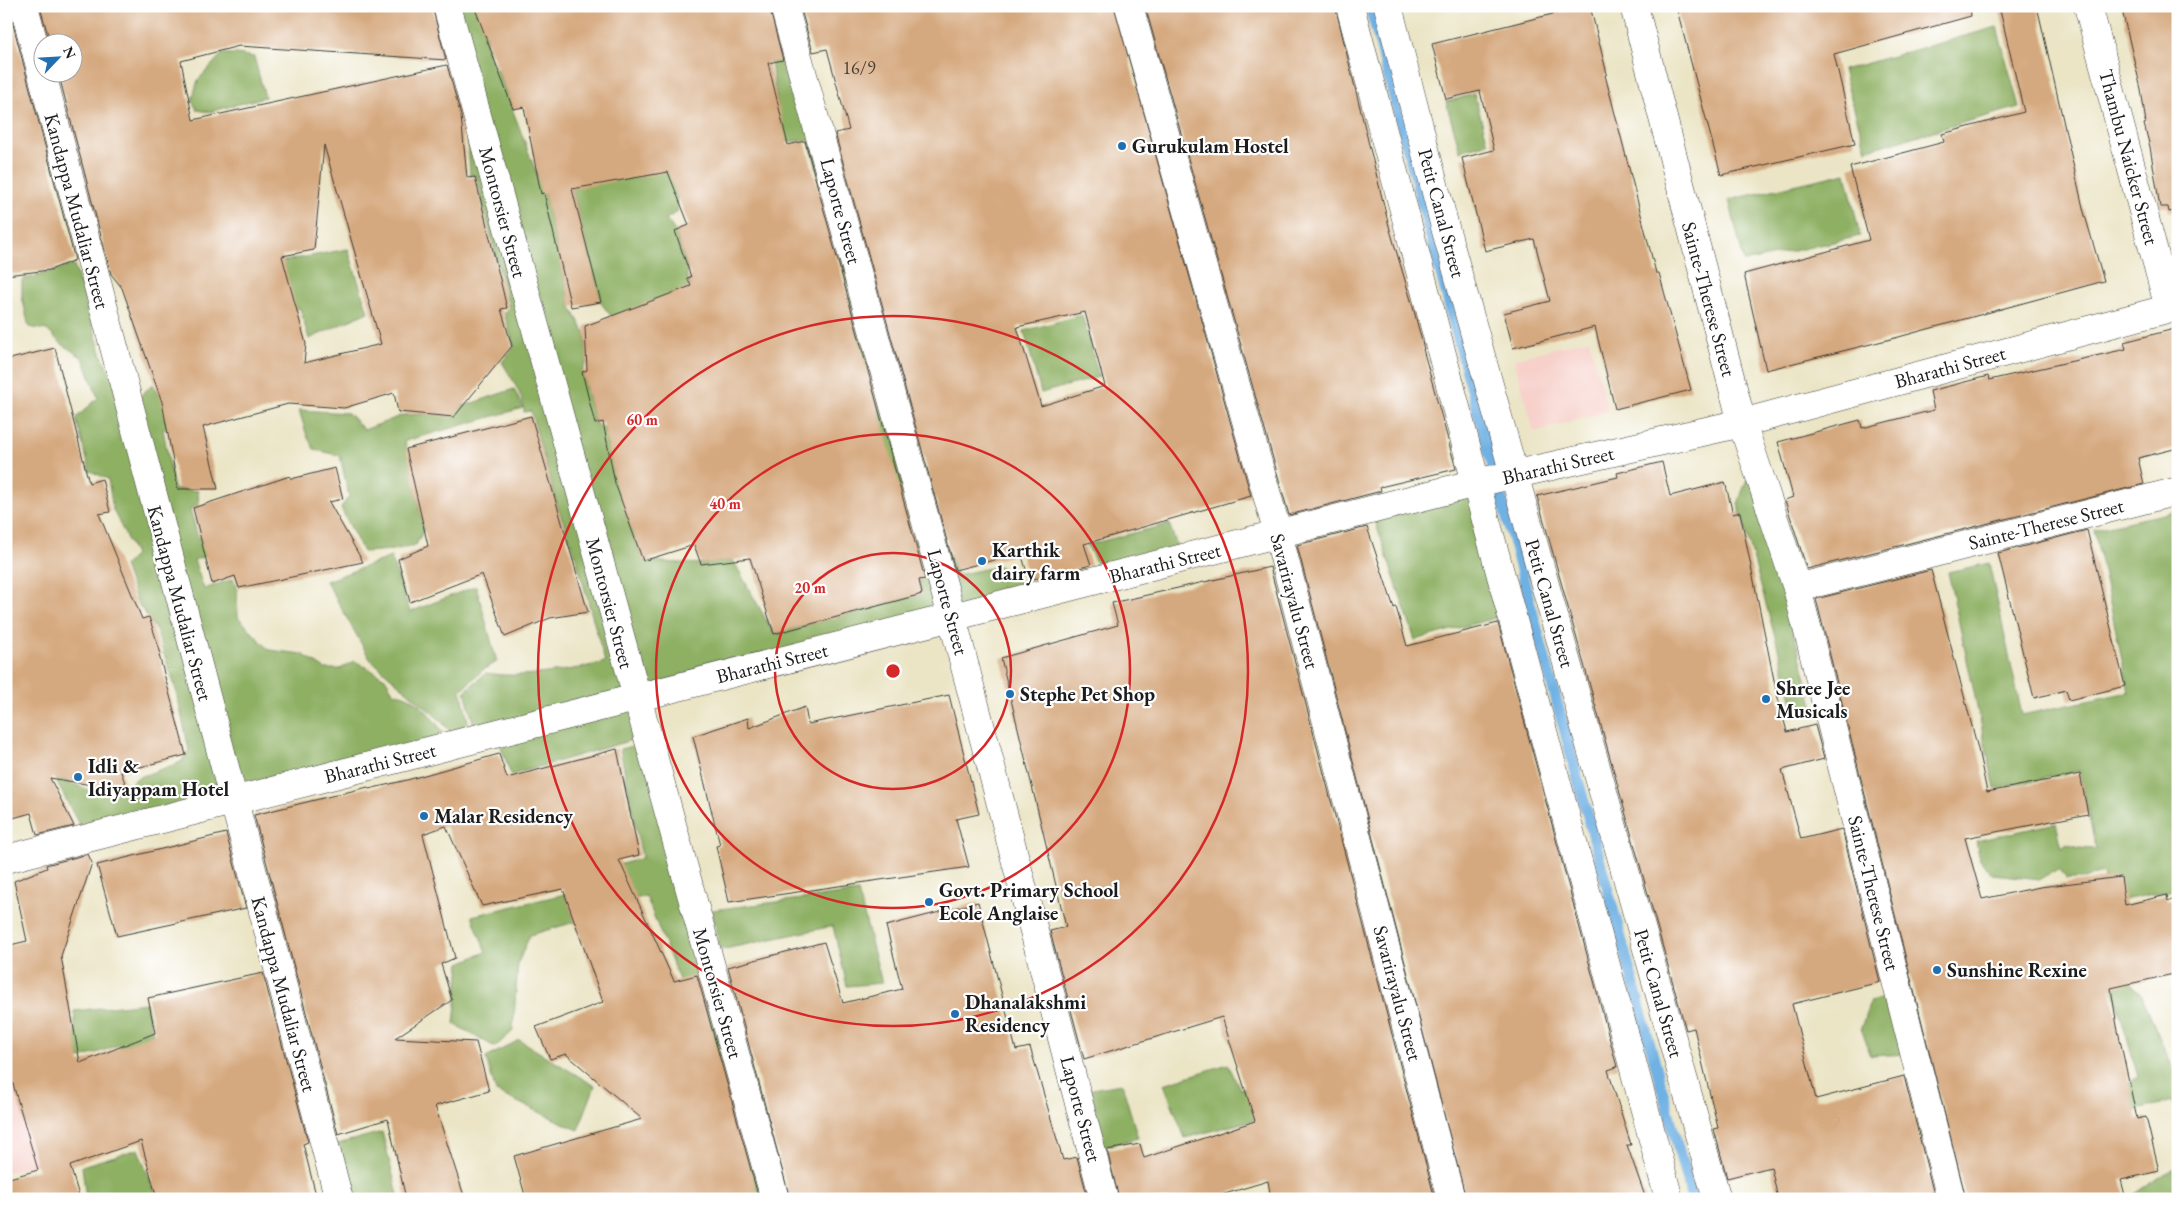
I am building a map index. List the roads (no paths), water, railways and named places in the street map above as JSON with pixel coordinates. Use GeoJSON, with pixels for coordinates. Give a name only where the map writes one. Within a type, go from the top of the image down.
{"type":"FeatureCollection","features":[{"type":"Feature","properties":{"kind":"street","name":"Kandappa Mudaliar Street"},"geometry":{"type":"LineString","coordinates":[[24,6],[232,801],[339,1199]]}},
{"type":"Feature","properties":{"kind":"street","name":"Montorsier Street"},"geometry":{"type":"LineString","coordinates":[[447,6],[775,1199]]}},
{"type":"Feature","properties":{"kind":"street","name":"Laporte Street"},"geometry":{"type":"LineString","coordinates":[[784,6],[952,617],[1104,1199]]}},
{"type":"Feature","properties":{"kind":"street","name":"Savarirayalu Street"},"geometry":{"type":"LineString","coordinates":[[1129,6],[1278,534],[1451,1199]]}},
{"type":"Feature","properties":{"kind":"street","name":"Petit Canal Street"},"geometry":{"type":"LineString","coordinates":[[1350,6],[1479,482],[1669,1199]]}},
{"type":"Feature","properties":{"kind":"street","name":"Petit Canal Street"},"geometry":{"type":"LineString","coordinates":[[1388,6],[1511,476],[1717,1199]]}},
{"type":"Feature","properties":{"kind":"street","name":"Sainte-Therese Street"},"geometry":{"type":"LineString","coordinates":[[1634,6],[1742,423],[1798,588],[1951,1199]]}},
{"type":"Feature","properties":{"kind":"street","name":"Thambu Naicker Street"},"geometry":{"type":"LineString","coordinates":[[2088,6],[2174,307]]}},
{"type":"Feature","properties":{"kind":"street","name":"Bharathi Street"},"geometry":{"type":"LineString","coordinates":[[6,859],[1479,482],[1742,423],[2174,307]]}},
{"type":"Feature","properties":{"kind":"street","name":"Sainte-Therese Street"},"geometry":{"type":"LineString","coordinates":[[1798,588],[2178,491]]}},
{"type":"Feature","properties":{"kind":"waterway"},"geometry":{"type":"LineString","coordinates":[[1370,6],[1462,353],[1692,1199]]}},
{"type":"Feature","properties":{"kind":"place","name":"Gurukulam Hostel"},"geometry":{"type":"Point","coordinates":[1122,146]}},
{"type":"Feature","properties":{"kind":"place","name":"Karthik dairy farm"},"geometry":{"type":"Point","coordinates":[982,561]}},
{"type":"Feature","properties":{"kind":"place","name":"Stephe Pet Shop"},"geometry":{"type":"Point","coordinates":[1010,694]}},
{"type":"Feature","properties":{"kind":"place","name":"Shree Jee Musicals"},"geometry":{"type":"Point","coordinates":[1766,699]}},
{"type":"Feature","properties":{"kind":"place","name":"Idli & Idiyappam Hotel"},"geometry":{"type":"Point","coordinates":[78,777]}},
{"type":"Feature","properties":{"kind":"place","name":"Malar Residency"},"geometry":{"type":"Point","coordinates":[424,816]}},
{"type":"Feature","properties":{"kind":"place","name":"Govt. Primary School Ecole Anglaise"},"geometry":{"type":"Point","coordinates":[929,902]}},
{"type":"Feature","properties":{"kind":"place","name":"Sunshine Rexine"},"geometry":{"type":"Point","coordinates":[1937,970]}},
{"type":"Feature","properties":{"kind":"place","name":"Dhanalakshmi Residency"},"geometry":{"type":"Point","coordinates":[955,1014]}}]}
